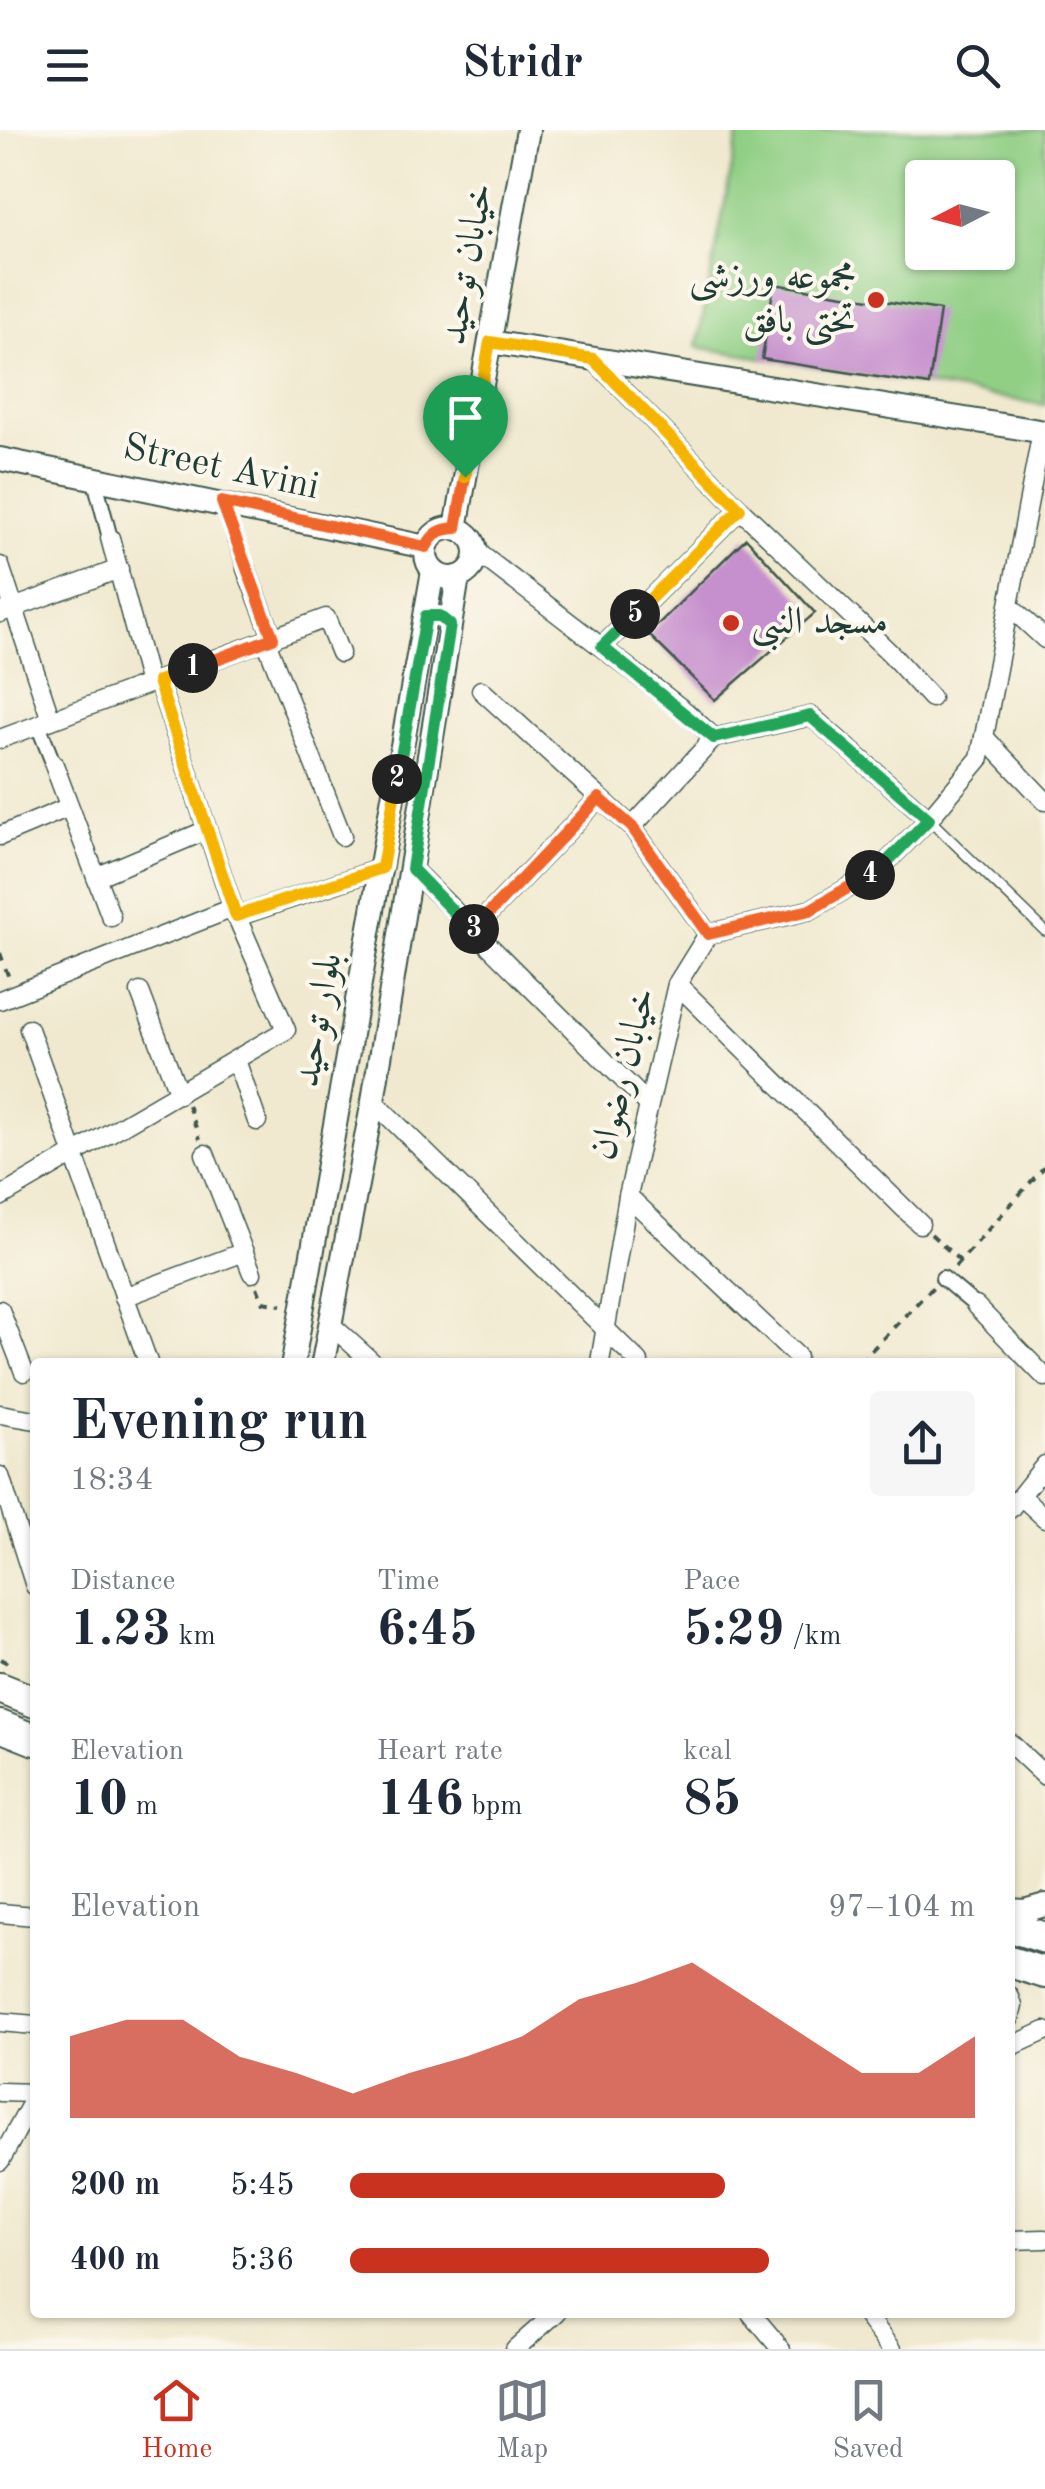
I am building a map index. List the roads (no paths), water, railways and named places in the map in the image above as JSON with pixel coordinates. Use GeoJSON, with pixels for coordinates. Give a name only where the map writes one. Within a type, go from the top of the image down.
{"type":"FeatureCollection","features":[{"type":"Feature","properties":{"kind":"main road"},"geometry":{"type":"LineString","coordinates":[[0,1688],[30,1700]]}},
{"type":"Feature","properties":{"kind":"main road"},"geometry":{"type":"LineString","coordinates":[[0,1726],[30,1738]]}},
{"type":"Feature","properties":{"kind":"main road"},"geometry":{"type":"LineString","coordinates":[[1020,1910],[1045,1938]]}},
{"type":"Feature","properties":{"kind":"main road"},"geometry":{"type":"LineString","coordinates":[[1015,1964],[1045,1973]]}},
{"type":"Feature","properties":{"kind":"street","name":"خیابان توحید"},"geometry":{"type":"LineString","coordinates":[[456,528],[528,130]]}},
{"type":"Feature","properties":{"kind":"street"},"geometry":{"type":"LineString","coordinates":[[481,690],[632,827],[708,934],[810,910],[880,869],[980,758],[1043,432],[490,342]]}},
{"type":"Feature","properties":{"kind":"street"},"geometry":{"type":"LineString","coordinates":[[593,359],[931,698]]}},
{"type":"Feature","properties":{"kind":"street","name":"Street Avini"},"geometry":{"type":"LineString","coordinates":[[0,458],[426,547]]}},
{"type":"Feature","properties":{"kind":"street"},"geometry":{"type":"LineString","coordinates":[[0,1197],[286,1030],[235,912],[154,682],[118,570],[94,477]]}},
{"type":"Feature","properties":{"kind":"street"},"geometry":{"type":"LineString","coordinates":[[222,502],[342,836]]}},
{"type":"Feature","properties":{"kind":"street"},"geometry":{"type":"LineString","coordinates":[[602,647],[740,509]]}},
{"type":"Feature","properties":{"kind":"street"},"geometry":{"type":"LineString","coordinates":[[476,551],[472,567],[458,577],[445,578],[426,560],[426,547],[432,536],[443,529],[456,528],[470,536],[476,551],[714,738]]}},
{"type":"Feature","properties":{"kind":"street"},"geometry":{"type":"LineString","coordinates":[[0,566],[7,610],[45,722],[54,766],[111,916]]}},
{"type":"Feature","properties":{"kind":"street"},"geometry":{"type":"LineString","coordinates":[[7,610],[118,570]]}},
{"type":"Feature","properties":{"kind":"street","name":"بلوار توحید"},"geometry":{"type":"LineString","coordinates":[[293,1358],[434,571]]}},
{"type":"Feature","properties":{"kind":"street","name":"بلوار توحید"},"geometry":{"type":"LineString","coordinates":[[323,1358],[373,1101],[458,577]]}},
{"type":"Feature","properties":{"kind":"street"},"geometry":{"type":"LineString","coordinates":[[1008,606],[1045,639]]}},
{"type":"Feature","properties":{"kind":"street"},"geometry":{"type":"LineString","coordinates":[[426,616],[439,616],[450,625]]}},
{"type":"Feature","properties":{"kind":"street"},"geometry":{"type":"LineString","coordinates":[[0,739],[326,618],[340,653]]}},
{"type":"Feature","properties":{"kind":"street"},"geometry":{"type":"LineString","coordinates":[[632,827],[714,738],[810,716],[929,819]]}},
{"type":"Feature","properties":{"kind":"street"},"geometry":{"type":"LineString","coordinates":[[984,737],[1045,801]]}},
{"type":"Feature","properties":{"kind":"street"},"geometry":{"type":"LineString","coordinates":[[472,931],[599,798]]}},
{"type":"Feature","properties":{"kind":"street"},"geometry":{"type":"LineString","coordinates":[[0,836],[70,807]]}},
{"type":"Feature","properties":{"kind":"street"},"geometry":{"type":"LineString","coordinates":[[96,877],[207,830]]}},
{"type":"Feature","properties":{"kind":"street"},"geometry":{"type":"LineString","coordinates":[[0,1000],[235,912],[382,868]]}},
{"type":"Feature","properties":{"kind":"street"},"geometry":{"type":"LineString","coordinates":[[412,869],[647,1103]]}},
{"type":"Feature","properties":{"kind":"street","name":"خیابان رضوان"},"geometry":{"type":"LineString","coordinates":[[600,1358],[647,1103],[677,984],[708,934]]}},
{"type":"Feature","properties":{"kind":"street"},"geometry":{"type":"LineString","coordinates":[[677,984],[920,1224]]}},
{"type":"Feature","properties":{"kind":"street"},"geometry":{"type":"LineString","coordinates":[[140,992],[181,1092]]}},
{"type":"Feature","properties":{"kind":"street"},"geometry":{"type":"LineString","coordinates":[[29,1029],[147,1358]]}},
{"type":"Feature","properties":{"kind":"street"},"geometry":{"type":"LineString","coordinates":[[236,1060],[257,1121]]}},
{"type":"Feature","properties":{"kind":"street"},"geometry":{"type":"LineString","coordinates":[[373,1101],[635,1358]]}},
{"type":"Feature","properties":{"kind":"street"},"geometry":{"type":"LineString","coordinates":[[205,1154],[252,1273]]}},
{"type":"Feature","properties":{"kind":"street"},"geometry":{"type":"LineString","coordinates":[[628,1196],[797,1356]]}},
{"type":"Feature","properties":{"kind":"street"},"geometry":{"type":"LineString","coordinates":[[124,1297],[244,1252]]}},
{"type":"Feature","properties":{"kind":"street"},"geometry":{"type":"LineString","coordinates":[[943,1278],[1045,1377]]}},
{"type":"Feature","properties":{"kind":"street"},"geometry":{"type":"LineString","coordinates":[[0,1310],[24,1372]]}},
{"type":"Feature","properties":{"kind":"street"},"geometry":{"type":"LineString","coordinates":[[328,1323],[367,1358]]}},
{"type":"Feature","properties":{"kind":"street"},"geometry":{"type":"LineString","coordinates":[[0,1414],[30,1419]]}},
{"type":"Feature","properties":{"kind":"street"},"geometry":{"type":"LineString","coordinates":[[1045,1466],[1016,1503],[1045,1518]]}},
{"type":"Feature","properties":{"kind":"street"},"geometry":{"type":"LineString","coordinates":[[0,1476],[6,1512],[30,1573]]}},
{"type":"Feature","properties":{"kind":"street"},"geometry":{"type":"LineString","coordinates":[[1015,1748],[1045,1776]]}},
{"type":"Feature","properties":{"kind":"street"},"geometry":{"type":"LineString","coordinates":[[0,1914],[30,1916]]}},
{"type":"Feature","properties":{"kind":"street"},"geometry":{"type":"LineString","coordinates":[[0,2022],[30,2025]]}},
{"type":"Feature","properties":{"kind":"street"},"geometry":{"type":"LineString","coordinates":[[1015,2045],[1045,2031]]}},
{"type":"Feature","properties":{"kind":"street"},"geometry":{"type":"LineString","coordinates":[[0,2092],[30,2095]]}},
{"type":"Feature","properties":{"kind":"street"},"geometry":{"type":"LineString","coordinates":[[0,2161],[30,2104]]}},
{"type":"Feature","properties":{"kind":"street"},"geometry":{"type":"LineString","coordinates":[[1015,2240],[1045,2239]]}},
{"type":"Feature","properties":{"kind":"street"},"geometry":{"type":"LineString","coordinates":[[520,2348],[551,2318]]}},
{"type":"Feature","properties":{"kind":"street"},"geometry":{"type":"LineString","coordinates":[[755,2318],[782,2349]]}},
{"type":"Feature","properties":{"kind":"street"},"geometry":{"type":"LineString","coordinates":[[869,2318],[892,2349]]}},
{"type":"Feature","properties":{"kind":"lane"},"geometry":{"type":"LineString","coordinates":[[929,819],[1045,931]]}},
{"type":"Feature","properties":{"kind":"place","name":"مجموعه ورزشی تختی بافق"},"geometry":{"type":"Point","coordinates":[876,300]}},
{"type":"Feature","properties":{"kind":"place","name":"مسجد النبی"},"geometry":{"type":"Point","coordinates":[731,623]}}]}
